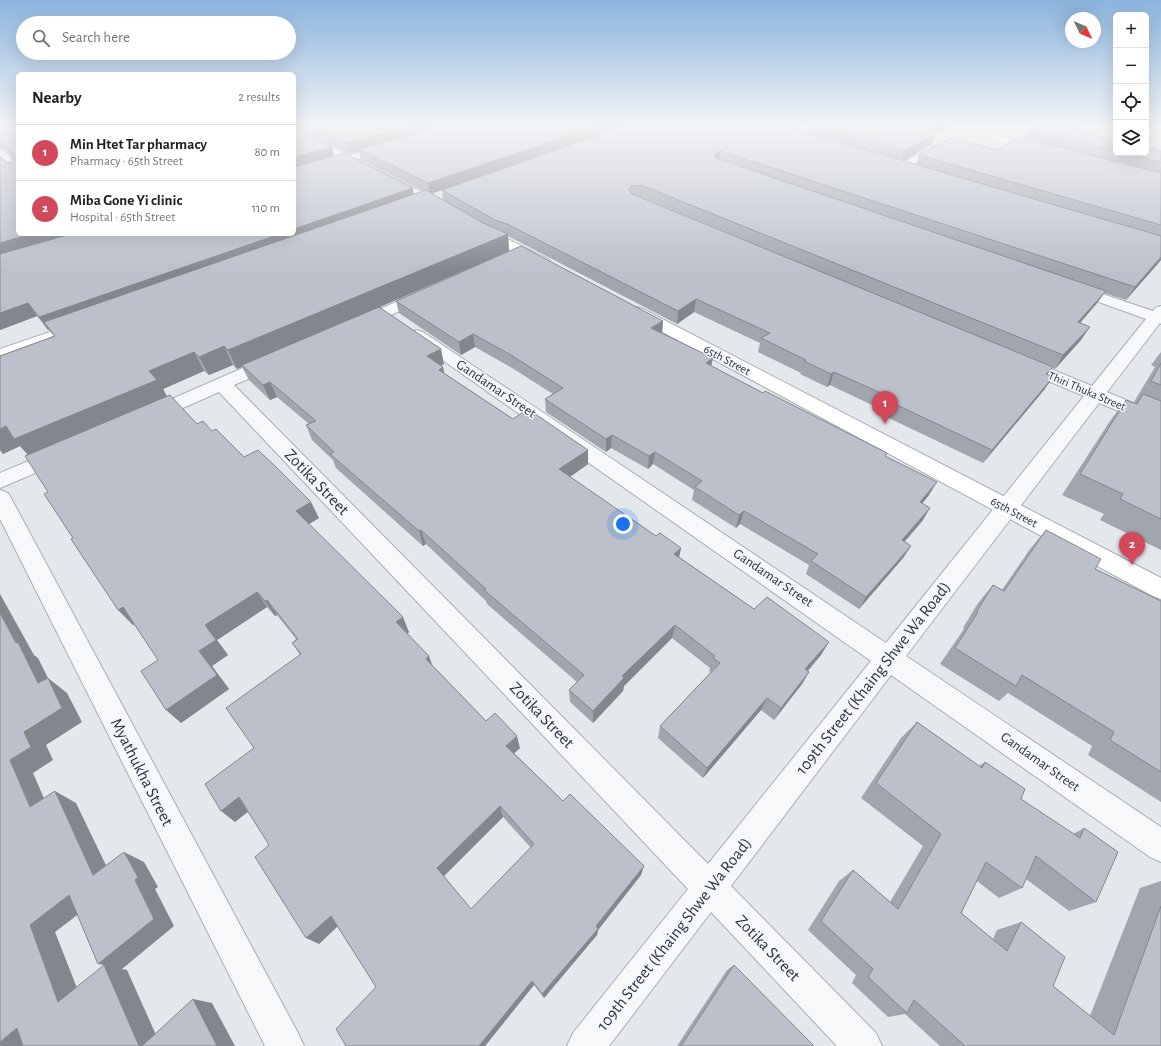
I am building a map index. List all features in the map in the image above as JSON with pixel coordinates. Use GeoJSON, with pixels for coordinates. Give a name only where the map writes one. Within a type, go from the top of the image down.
{"type":"FeatureCollection","features":[{"type":"Feature","properties":{"kind":"street"},"geometry":{"type":"LineString","coordinates":[[380,175],[454,214]]}},
{"type":"Feature","properties":{"kind":"street"},"geometry":{"type":"LineString","coordinates":[[415,206],[445,195]]}},
{"type":"Feature","properties":{"kind":"street"},"geometry":{"type":"LineString","coordinates":[[473,225],[558,270]]}},
{"type":"Feature","properties":{"kind":"street"},"geometry":{"type":"LineString","coordinates":[[502,260],[523,251]]}},
{"type":"Feature","properties":{"kind":"street"},"geometry":{"type":"LineString","coordinates":[[1058,283],[1159,316]]}},
{"type":"Feature","properties":{"kind":"street"},"geometry":{"type":"LineString","coordinates":[[342,331],[438,289]]}},
{"type":"Feature","properties":{"kind":"street","name":"65th Street"},"geometry":{"type":"LineString","coordinates":[[621,304],[1161,589]]}},
{"type":"Feature","properties":{"kind":"street","name":"Gandamar Street"},"geometry":{"type":"LineString","coordinates":[[384,312],[890,658],[1161,846]]}},
{"type":"Feature","properties":{"kind":"street","name":"109th Street (Khaing Shwe Wa Road)"},"geometry":{"type":"LineString","coordinates":[[586,1046],[1006,508],[1159,316]]}},
{"type":"Feature","properties":{"kind":"street"},"geometry":{"type":"LineString","coordinates":[[0,355],[96,320]]}},
{"type":"Feature","properties":{"kind":"street"},"geometry":{"type":"LineString","coordinates":[[136,421],[285,356]]}},
{"type":"Feature","properties":{"kind":"street","name":"Thiri Thuka Street"},"geometry":{"type":"LineString","coordinates":[[1009,358],[1161,422]]}},
{"type":"Feature","properties":{"kind":"street","name":"Zotika Street"},"geometry":{"type":"LineString","coordinates":[[222,384],[863,1046]]}},
{"type":"Feature","properties":{"kind":"street"},"geometry":{"type":"LineString","coordinates":[[0,481],[72,450]]}},
{"type":"Feature","properties":{"kind":"street","name":"Myathukha Street"},"geometry":{"type":"LineString","coordinates":[[0,498],[285,1046]]}},
{"type":"Feature","properties":{"kind":"building"},"geometry":{"type":"Polygon","coordinates":[[[0,175],[16,175],[16,236],[23,236],[0,243],[0,175]]]}},
{"type":"Feature","properties":{"kind":"building"},"geometry":{"type":"Polygon","coordinates":[[[296,175],[387,175],[413,188],[296,228],[296,175]]]}},
{"type":"Feature","properties":{"kind":"building"},"geometry":{"type":"Polygon","coordinates":[[[411,175],[452,175],[428,183],[411,175]]]}},
{"type":"Feature","properties":{"kind":"building"},"geometry":{"type":"Polygon","coordinates":[[[485,175],[765,175],[1106,291],[1078,322],[1090,327],[1063,355],[641,185],[631,186],[629,190],[632,194],[1053,367],[1046,374],[1053,377],[992,450],[878,396],[881,393],[834,372],[831,374],[761,338],[770,333],[696,299],[678,311],[507,224],[495,220],[442,190],[485,175]]]}},
{"type":"Feature","properties":{"kind":"building"},"geometry":{"type":"Polygon","coordinates":[[[793,175],[951,175],[1161,236],[1161,257],[1135,287],[793,175]]]}},
{"type":"Feature","properties":{"kind":"building"},"geometry":{"type":"Polygon","coordinates":[[[987,175],[1161,175],[1161,225],[987,175]]]}},
{"type":"Feature","properties":{"kind":"building"},"geometry":{"type":"Polygon","coordinates":[[[426,190],[483,223],[508,234],[228,350],[224,346],[199,357],[194,352],[149,371],[157,380],[14,439],[6,426],[0,429],[0,356],[55,336],[44,322],[426,190]]]}},
{"type":"Feature","properties":{"kind":"building"},"geometry":{"type":"Polygon","coordinates":[[[64,236],[274,236],[39,317],[28,303],[0,313],[0,254],[64,236]]]}},
{"type":"Feature","properties":{"kind":"building"},"geometry":{"type":"Polygon","coordinates":[[[521,246],[663,321],[651,328],[713,358],[706,363],[763,393],[765,391],[887,453],[885,456],[937,482],[920,502],[930,508],[902,540],[911,546],[866,597],[811,561],[818,554],[744,511],[739,515],[695,487],[702,481],[655,452],[649,456],[612,435],[606,439],[545,399],[563,388],[511,355],[473,334],[459,342],[396,301],[521,246]]]}},
{"type":"Feature","properties":{"kind":"building"},"geometry":{"type":"Polygon","coordinates":[[[379,307],[441,349],[427,356],[443,367],[439,370],[513,419],[528,409],[588,450],[559,469],[656,536],[660,533],[681,548],[674,554],[754,609],[767,597],[829,642],[805,669],[809,672],[781,708],[767,698],[707,768],[660,726],[720,663],[713,658],[715,656],[675,625],[622,676],[624,678],[593,711],[569,690],[584,675],[484,590],[486,589],[421,530],[419,531],[330,454],[334,452],[306,425],[316,421],[270,382],[263,385],[242,365],[379,307]]]}},
{"type":"Feature","properties":{"kind":"building"},"geometry":{"type":"Polygon","coordinates":[[[1161,363],[1161,385],[1151,381],[1161,363]]]}},
{"type":"Feature","properties":{"kind":"building"},"geometry":{"type":"Polygon","coordinates":[[[1143,394],[1161,401],[1161,519],[1120,499],[1123,494],[1080,474],[1126,400],[1137,404],[1143,394]]]}},
{"type":"Feature","properties":{"kind":"building"},"geometry":{"type":"Polygon","coordinates":[[[170,395],[197,424],[203,421],[212,431],[216,429],[244,457],[258,450],[311,502],[296,511],[403,617],[396,622],[429,656],[426,659],[486,721],[495,713],[517,736],[506,746],[563,801],[570,794],[644,866],[596,926],[598,929],[542,994],[532,981],[479,1046],[346,1046],[336,1029],[376,987],[331,916],[306,938],[255,857],[269,845],[239,797],[221,811],[205,784],[254,748],[226,708],[301,654],[292,643],[298,639],[267,600],[265,601],[257,592],[205,625],[216,640],[199,651],[217,675],[166,710],[141,671],[158,660],[123,607],[118,610],[71,539],[73,538],[44,494],[48,492],[25,456],[170,395]],[[500,806],[437,868],[471,909],[534,844],[500,806]]]}},
{"type":"Feature","properties":{"kind":"building"},"geometry":{"type":"Polygon","coordinates":[[[1046,530],[1101,559],[1095,569],[1161,601],[1161,772],[1110,740],[1114,732],[1022,675],[1016,686],[955,648],[993,585],[1004,591],[1046,530]]]}},
{"type":"Feature","properties":{"kind":"building"},"geometry":{"type":"Polygon","coordinates":[[[0,613],[16,643],[18,642],[38,683],[48,678],[62,708],[24,732],[31,747],[10,760],[30,807],[55,791],[93,875],[124,852],[138,877],[135,880],[154,919],[98,964],[69,895],[30,925],[58,1002],[104,965],[139,1046],[23,1046],[17,1028],[0,1042],[0,613]]]}},
{"type":"Feature","properties":{"kind":"building"},"geometry":{"type":"Polygon","coordinates":[[[917,722],[982,768],[985,762],[1025,789],[1021,799],[1080,838],[1084,828],[1118,852],[1096,902],[1036,856],[1022,888],[986,862],[961,913],[1007,951],[1021,922],[1065,957],[1053,986],[1114,1035],[1161,906],[1161,1046],[964,1046],[914,1000],[907,1013],[868,977],[873,969],[821,921],[853,870],[898,909],[941,834],[876,783],[917,722]]]}},
{"type":"Feature","properties":{"kind":"building"},"geometry":{"type":"Polygon","coordinates":[[[734,965],[813,1045],[813,1046],[681,1046],[734,965]]]}},
{"type":"Feature","properties":{"kind":"building"},"geometry":{"type":"Polygon","coordinates":[[[193,999],[217,1046],[142,1046],[193,999]]]}},
{"type":"Feature","properties":{"kind":"place","name":"Min Htet Tar pharmacy"},"geometry":{"type":"Point","coordinates":[885,424]}},
{"type":"Feature","properties":{"kind":"place","name":"Miba Gone Yi clinic"},"geometry":{"type":"Point","coordinates":[1132,565]}}]}
